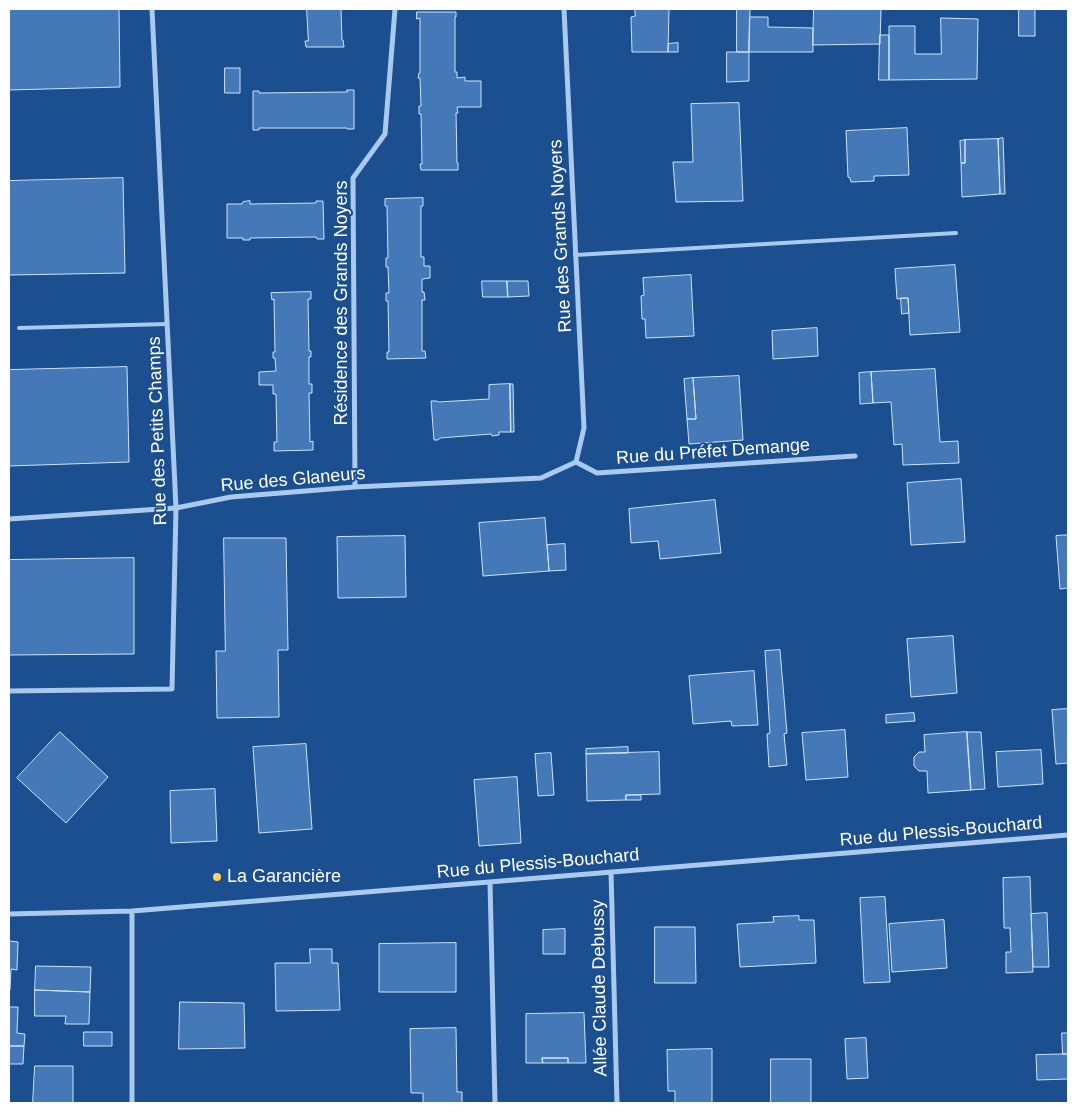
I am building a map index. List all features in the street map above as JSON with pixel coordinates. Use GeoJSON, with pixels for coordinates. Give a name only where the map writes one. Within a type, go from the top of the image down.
{"type":"FeatureCollection","features":[{"type":"Feature","properties":{"kind":"street","name":"Rue des Petits Champs"},"geometry":{"type":"LineString","coordinates":[[9,691],[172,689],[176,508],[152,9]]}},
{"type":"Feature","properties":{"kind":"street","name":"Résidence des Grands Noyers"},"geometry":{"type":"LineString","coordinates":[[355,487],[353,178],[385,134],[395,9]]}},
{"type":"Feature","properties":{"kind":"street","name":"Rue des Grands Noyers"},"geometry":{"type":"LineString","coordinates":[[564,9],[584,428],[576,462]]}},
{"type":"Feature","properties":{"kind":"street","name":"Rue du Préfet Demange"},"geometry":{"type":"LineString","coordinates":[[576,462],[597,473],[855,456]]}},
{"type":"Feature","properties":{"kind":"street","name":"Rue des Glaneurs"},"geometry":{"type":"LineString","coordinates":[[9,519],[176,508],[231,497],[355,487],[541,478],[576,462]]}},
{"type":"Feature","properties":{"kind":"street","name":"Rue du Plessis-Bouchard"},"geometry":{"type":"LineString","coordinates":[[9,914],[132,911],[1068,835]]}},
{"type":"Feature","properties":{"kind":"street","name":"Allée Claude Debussy"},"geometry":{"type":"LineString","coordinates":[[611,872],[617,1103]]}},
{"type":"Feature","properties":{"kind":"street"},"geometry":{"type":"LineString","coordinates":[[490,882],[495,1103]]}},
{"type":"Feature","properties":{"kind":"street"},"geometry":{"type":"LineString","coordinates":[[132,911],[132,1103]]}},
{"type":"Feature","properties":{"kind":"lane"},"geometry":{"type":"LineString","coordinates":[[575,255],[956,233]]}},
{"type":"Feature","properties":{"kind":"lane"},"geometry":{"type":"LineString","coordinates":[[19,328],[167,324]]}},
{"type":"Feature","properties":{"kind":"building"},"geometry":{"type":"Polygon","coordinates":[[[9,9],[119,9],[120,87],[9,90],[9,9]]]}},
{"type":"Feature","properties":{"kind":"building"},"geometry":{"type":"Polygon","coordinates":[[[307,9],[341,9],[344,47],[306,47],[305,41],[308,41],[307,9]]]}},
{"type":"Feature","properties":{"kind":"building"},"geometry":{"type":"Polygon","coordinates":[[[635,9],[669,9],[668,52],[632,52],[631,17],[635,16],[635,9]]]}},
{"type":"Feature","properties":{"kind":"building"},"geometry":{"type":"Polygon","coordinates":[[[737,9],[750,9],[749,52],[737,52],[737,9]]]}},
{"type":"Feature","properties":{"kind":"building"},"geometry":{"type":"Polygon","coordinates":[[[814,9],[881,9],[880,44],[813,45],[814,9]]]}},
{"type":"Feature","properties":{"kind":"building"},"geometry":{"type":"Polygon","coordinates":[[[1019,9],[1035,9],[1035,36],[1019,36],[1019,9]]]}},
{"type":"Feature","properties":{"kind":"building"},"geometry":{"type":"Polygon","coordinates":[[[417,12],[456,12],[455,72],[457,72],[457,78],[465,77],[465,81],[481,81],[481,107],[457,107],[458,170],[421,170],[421,114],[419,114],[419,106],[421,106],[420,78],[418,78],[420,73],[420,18],[417,19],[417,12]]]}},
{"type":"Feature","properties":{"kind":"building"},"geometry":{"type":"Polygon","coordinates":[[[750,17],[768,17],[768,27],[813,28],[813,52],[749,52],[750,17]]]}},
{"type":"Feature","properties":{"kind":"building"},"geometry":{"type":"Polygon","coordinates":[[[941,18],[978,19],[977,79],[889,80],[889,26],[915,26],[915,54],[941,54],[941,18]]]}},
{"type":"Feature","properties":{"kind":"building"},"geometry":{"type":"Polygon","coordinates":[[[880,35],[889,35],[889,80],[879,80],[880,35]]]}},
{"type":"Feature","properties":{"kind":"building"},"geometry":{"type":"Polygon","coordinates":[[[678,43],[678,52],[668,52],[668,44],[678,43]]]}},
{"type":"Feature","properties":{"kind":"building"},"geometry":{"type":"Polygon","coordinates":[[[727,52],[749,52],[749,81],[727,82],[727,52]]]}},
{"type":"Feature","properties":{"kind":"building"},"geometry":{"type":"Polygon","coordinates":[[[225,68],[240,68],[240,93],[225,93],[225,68]]]}},
{"type":"Feature","properties":{"kind":"building"},"geometry":{"type":"Polygon","coordinates":[[[347,90],[354,90],[354,129],[259,128],[259,130],[253,130],[253,91],[259,91],[259,93],[347,92],[347,90]]]}},
{"type":"Feature","properties":{"kind":"building"},"geometry":{"type":"Polygon","coordinates":[[[739,103],[743,201],[676,202],[673,162],[693,162],[691,104],[739,103]]]}},
{"type":"Feature","properties":{"kind":"building"},"geometry":{"type":"Polygon","coordinates":[[[907,128],[909,175],[874,176],[874,181],[851,182],[848,177],[846,131],[907,128]]]}},
{"type":"Feature","properties":{"kind":"building"},"geometry":{"type":"Polygon","coordinates":[[[1003,138],[1005,194],[1000,194],[998,139],[1003,138]]]}},
{"type":"Feature","properties":{"kind":"building"},"geometry":{"type":"Polygon","coordinates":[[[998,139],[1000,194],[962,197],[961,163],[965,163],[965,140],[998,139]]]}},
{"type":"Feature","properties":{"kind":"building"},"geometry":{"type":"Polygon","coordinates":[[[965,140],[965,163],[961,163],[960,141],[965,140]]]}},
{"type":"Feature","properties":{"kind":"building"},"geometry":{"type":"Polygon","coordinates":[[[123,178],[125,273],[9,275],[9,181],[123,178]]]}},
{"type":"Feature","properties":{"kind":"building"},"geometry":{"type":"Polygon","coordinates":[[[423,198],[423,206],[421,206],[421,257],[424,257],[424,266],[430,266],[430,278],[422,279],[422,292],[424,292],[425,300],[422,300],[422,351],[425,351],[426,358],[387,359],[387,352],[389,352],[388,301],[386,301],[386,293],[389,293],[388,267],[386,267],[386,258],[388,258],[387,206],[385,206],[385,199],[423,198]]]}},
{"type":"Feature","properties":{"kind":"building"},"geometry":{"type":"Polygon","coordinates":[[[250,201],[250,204],[316,203],[316,201],[323,201],[324,239],[317,239],[316,237],[250,238],[250,240],[227,238],[227,204],[242,204],[243,202],[250,201]]]}},
{"type":"Feature","properties":{"kind":"building"},"geometry":{"type":"Polygon","coordinates":[[[955,265],[960,332],[910,335],[908,298],[897,299],[895,269],[955,265]]]}},
{"type":"Feature","properties":{"kind":"building"},"geometry":{"type":"Polygon","coordinates":[[[691,275],[694,336],[646,338],[645,319],[642,319],[641,296],[644,295],[643,278],[691,275]]]}},
{"type":"Feature","properties":{"kind":"building"},"geometry":{"type":"Polygon","coordinates":[[[482,281],[507,281],[508,297],[483,297],[482,281]]]}},
{"type":"Feature","properties":{"kind":"building"},"geometry":{"type":"Polygon","coordinates":[[[507,281],[528,281],[529,296],[508,297],[507,281]]]}},
{"type":"Feature","properties":{"kind":"building"},"geometry":{"type":"Polygon","coordinates":[[[311,292],[311,299],[308,299],[309,351],[311,351],[311,357],[309,357],[309,384],[312,384],[312,393],[309,393],[310,442],[313,441],[313,450],[274,451],[274,442],[277,442],[276,394],[273,394],[273,385],[259,385],[259,372],[276,371],[275,358],[273,358],[273,352],[275,352],[274,299],[272,300],[271,293],[311,292]]]}},
{"type":"Feature","properties":{"kind":"building"},"geometry":{"type":"Polygon","coordinates":[[[901,298],[908,298],[909,313],[902,314],[901,298]]]}},
{"type":"Feature","properties":{"kind":"building"},"geometry":{"type":"Polygon","coordinates":[[[817,328],[818,356],[773,359],[772,331],[817,328]]]}},
{"type":"Feature","properties":{"kind":"building"},"geometry":{"type":"Polygon","coordinates":[[[127,367],[129,462],[9,466],[9,370],[127,367]]]}},
{"type":"Feature","properties":{"kind":"building"},"geometry":{"type":"Polygon","coordinates":[[[935,369],[940,442],[958,441],[959,463],[903,465],[902,444],[894,445],[891,402],[873,403],[871,372],[935,369]]]}},
{"type":"Feature","properties":{"kind":"building"},"geometry":{"type":"Polygon","coordinates":[[[871,372],[873,403],[860,404],[859,373],[871,372]]]}},
{"type":"Feature","properties":{"kind":"building"},"geometry":{"type":"Polygon","coordinates":[[[739,376],[743,440],[689,444],[687,419],[696,419],[693,378],[739,376]]]}},
{"type":"Feature","properties":{"kind":"building"},"geometry":{"type":"Polygon","coordinates":[[[693,378],[696,419],[687,419],[684,379],[693,378]]]}},
{"type":"Feature","properties":{"kind":"building"},"geometry":{"type":"Polygon","coordinates":[[[510,384],[513,384],[514,432],[511,432],[510,384]]]}},
{"type":"Feature","properties":{"kind":"building"},"geometry":{"type":"Polygon","coordinates":[[[510,384],[511,432],[499,432],[499,435],[492,436],[491,434],[434,440],[431,401],[489,399],[489,385],[510,384]]]}},
{"type":"Feature","properties":{"kind":"building"},"geometry":{"type":"Polygon","coordinates":[[[961,479],[965,542],[911,545],[907,483],[961,479]]]}},
{"type":"Feature","properties":{"kind":"building"},"geometry":{"type":"Polygon","coordinates":[[[715,500],[721,553],[660,559],[658,541],[631,543],[629,509],[715,500]]]}},
{"type":"Feature","properties":{"kind":"building"},"geometry":{"type":"Polygon","coordinates":[[[545,518],[549,571],[483,576],[479,523],[545,518]]]}},
{"type":"Feature","properties":{"kind":"building"},"geometry":{"type":"Polygon","coordinates":[[[1068,535],[1068,588],[1060,589],[1056,536],[1068,535]]]}},
{"type":"Feature","properties":{"kind":"building"},"geometry":{"type":"Polygon","coordinates":[[[405,536],[406,597],[338,598],[337,537],[405,536]]]}},
{"type":"Feature","properties":{"kind":"building"},"geometry":{"type":"Polygon","coordinates":[[[224,538],[286,538],[288,650],[278,650],[279,717],[217,718],[216,651],[225,651],[224,538]]]}},
{"type":"Feature","properties":{"kind":"building"},"geometry":{"type":"Polygon","coordinates":[[[565,544],[566,570],[549,571],[547,545],[565,544]]]}},
{"type":"Feature","properties":{"kind":"building"},"geometry":{"type":"Polygon","coordinates":[[[134,558],[134,654],[9,655],[9,560],[134,558]]]}},
{"type":"Feature","properties":{"kind":"building"},"geometry":{"type":"Polygon","coordinates":[[[953,636],[957,693],[911,697],[907,639],[953,636]]]}},
{"type":"Feature","properties":{"kind":"building"},"geometry":{"type":"Polygon","coordinates":[[[780,650],[787,733],[784,734],[787,765],[769,767],[767,734],[770,733],[765,651],[780,650]]]}},
{"type":"Feature","properties":{"kind":"building"},"geometry":{"type":"Polygon","coordinates":[[[754,671],[758,725],[732,726],[731,721],[693,724],[689,676],[754,671]]]}},
{"type":"Feature","properties":{"kind":"building"},"geometry":{"type":"Polygon","coordinates":[[[1068,709],[1068,763],[1056,764],[1052,710],[1068,709]]]}},
{"type":"Feature","properties":{"kind":"building"},"geometry":{"type":"Polygon","coordinates":[[[914,713],[915,721],[886,723],[886,715],[914,713]]]}},
{"type":"Feature","properties":{"kind":"building"},"geometry":{"type":"Polygon","coordinates":[[[845,730],[848,777],[806,780],[802,733],[845,730]]]}},
{"type":"Feature","properties":{"kind":"building"},"geometry":{"type":"Polygon","coordinates":[[[60,732],[108,777],[66,823],[17,778],[60,732]]]}},
{"type":"Feature","properties":{"kind":"building"},"geometry":{"type":"Polygon","coordinates":[[[967,732],[971,790],[928,793],[927,771],[919,771],[914,766],[914,757],[919,752],[925,752],[924,735],[967,732]]]}},
{"type":"Feature","properties":{"kind":"building"},"geometry":{"type":"Polygon","coordinates":[[[967,732],[981,732],[985,789],[971,790],[967,732]]]}},
{"type":"Feature","properties":{"kind":"building"},"geometry":{"type":"Polygon","coordinates":[[[306,744],[312,829],[259,833],[253,747],[306,744]]]}},
{"type":"Feature","properties":{"kind":"building"},"geometry":{"type":"Polygon","coordinates":[[[628,747],[628,753],[586,754],[586,749],[628,747]]]}},
{"type":"Feature","properties":{"kind":"building"},"geometry":{"type":"Polygon","coordinates":[[[1041,750],[1043,784],[998,787],[996,752],[1041,750]]]}},
{"type":"Feature","properties":{"kind":"building"},"geometry":{"type":"Polygon","coordinates":[[[659,752],[660,794],[626,795],[626,800],[587,801],[586,754],[659,752]]]}},
{"type":"Feature","properties":{"kind":"building"},"geometry":{"type":"Polygon","coordinates":[[[551,753],[554,795],[538,796],[535,754],[551,753]]]}},
{"type":"Feature","properties":{"kind":"building"},"geometry":{"type":"Polygon","coordinates":[[[517,777],[521,843],[479,846],[474,780],[517,777]]]}},
{"type":"Feature","properties":{"kind":"building"},"geometry":{"type":"Polygon","coordinates":[[[215,789],[217,841],[171,843],[170,791],[215,789]]]}},
{"type":"Feature","properties":{"kind":"building"},"geometry":{"type":"Polygon","coordinates":[[[626,795],[641,795],[641,800],[626,800],[626,795]]]}},
{"type":"Feature","properties":{"kind":"building"},"geometry":{"type":"Polygon","coordinates":[[[1030,877],[1033,972],[1006,973],[1006,952],[1011,952],[1010,928],[1004,928],[1003,878],[1030,877]]]}},
{"type":"Feature","properties":{"kind":"building"},"geometry":{"type":"Polygon","coordinates":[[[885,897],[890,982],[864,983],[860,898],[885,897]]]}},
{"type":"Feature","properties":{"kind":"building"},"geometry":{"type":"Polygon","coordinates":[[[1047,913],[1049,967],[1033,967],[1031,914],[1047,913]]]}},
{"type":"Feature","properties":{"kind":"building"},"geometry":{"type":"Polygon","coordinates":[[[799,916],[799,920],[814,920],[816,963],[740,967],[737,924],[774,922],[773,917],[799,916]]]}},
{"type":"Feature","properties":{"kind":"building"},"geometry":{"type":"Polygon","coordinates":[[[944,920],[947,968],[892,972],[889,924],[944,920]]]}},
{"type":"Feature","properties":{"kind":"building"},"geometry":{"type":"Polygon","coordinates":[[[655,927],[695,927],[696,983],[655,983],[655,927]]]}},
{"type":"Feature","properties":{"kind":"building"},"geometry":{"type":"Polygon","coordinates":[[[565,929],[565,954],[543,954],[543,930],[565,929]]]}},
{"type":"Feature","properties":{"kind":"building"},"geometry":{"type":"Polygon","coordinates":[[[9,941],[18,942],[17,970],[11,969],[10,990],[9,990],[9,941]]]}},
{"type":"Feature","properties":{"kind":"building"},"geometry":{"type":"Polygon","coordinates":[[[456,943],[456,992],[379,992],[379,944],[456,943]]]}},
{"type":"Feature","properties":{"kind":"building"},"geometry":{"type":"Polygon","coordinates":[[[310,949],[332,949],[332,963],[338,963],[340,1010],[276,1011],[275,963],[310,963],[310,949]]]}},
{"type":"Feature","properties":{"kind":"building"},"geometry":{"type":"Polygon","coordinates":[[[36,966],[91,967],[90,992],[35,990],[36,966]]]}},
{"type":"Feature","properties":{"kind":"building"},"geometry":{"type":"Polygon","coordinates":[[[35,990],[90,992],[89,1024],[65,1024],[66,1016],[35,1016],[35,990]]]}},
{"type":"Feature","properties":{"kind":"building"},"geometry":{"type":"Polygon","coordinates":[[[180,1002],[244,1003],[245,1048],[179,1049],[180,1002]]]}},
{"type":"Feature","properties":{"kind":"building"},"geometry":{"type":"Polygon","coordinates":[[[9,1007],[18,1007],[17,1033],[25,1034],[24,1046],[9,1046],[9,1007]]]}},
{"type":"Feature","properties":{"kind":"building"},"geometry":{"type":"Polygon","coordinates":[[[584,1013],[586,1063],[568,1063],[568,1058],[542,1058],[543,1063],[526,1063],[526,1014],[584,1013]]]}},
{"type":"Feature","properties":{"kind":"building"},"geometry":{"type":"Polygon","coordinates":[[[456,1028],[457,1092],[462,1092],[462,1103],[423,1103],[423,1093],[411,1093],[410,1029],[456,1028]]]}},
{"type":"Feature","properties":{"kind":"building"},"geometry":{"type":"Polygon","coordinates":[[[84,1032],[112,1032],[112,1046],[84,1046],[84,1032]]]}},
{"type":"Feature","properties":{"kind":"building"},"geometry":{"type":"Polygon","coordinates":[[[1062,1033],[1068,1033],[1068,1054],[1063,1054],[1062,1033]]]}},
{"type":"Feature","properties":{"kind":"building"},"geometry":{"type":"Polygon","coordinates":[[[866,1038],[868,1078],[847,1079],[845,1039],[866,1038]]]}},
{"type":"Feature","properties":{"kind":"building"},"geometry":{"type":"Polygon","coordinates":[[[9,1046],[24,1046],[23,1064],[9,1064],[9,1046]]]}},
{"type":"Feature","properties":{"kind":"building"},"geometry":{"type":"Polygon","coordinates":[[[712,1049],[712,1103],[675,1103],[675,1091],[668,1091],[667,1050],[712,1049]]]}},
{"type":"Feature","properties":{"kind":"building"},"geometry":{"type":"Polygon","coordinates":[[[1068,1054],[1068,1079],[1037,1080],[1036,1055],[1068,1054]]]}},
{"type":"Feature","properties":{"kind":"building"},"geometry":{"type":"Polygon","coordinates":[[[542,1058],[568,1058],[568,1063],[543,1063],[542,1058]]]}},
{"type":"Feature","properties":{"kind":"building"},"geometry":{"type":"Polygon","coordinates":[[[771,1059],[811,1059],[811,1103],[771,1103],[771,1059]]]}},
{"type":"Feature","properties":{"kind":"building"},"geometry":{"type":"Polygon","coordinates":[[[35,1066],[73,1066],[73,1103],[33,1103],[35,1066]]]}},
{"type":"Feature","properties":{"kind":"place","name":"La Garancière"},"geometry":{"type":"Point","coordinates":[217,877]}}]}
